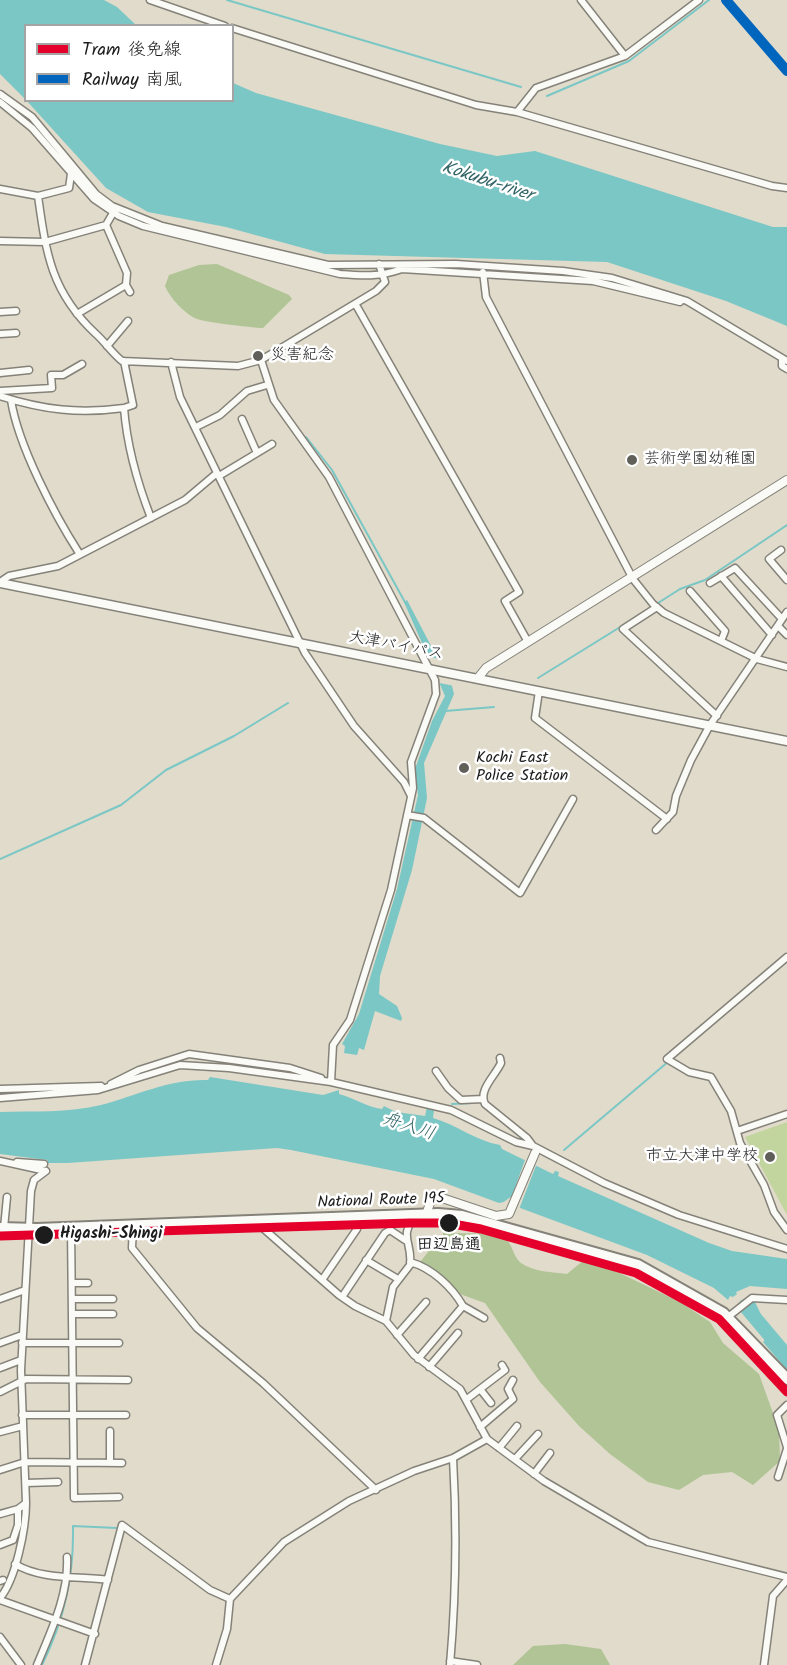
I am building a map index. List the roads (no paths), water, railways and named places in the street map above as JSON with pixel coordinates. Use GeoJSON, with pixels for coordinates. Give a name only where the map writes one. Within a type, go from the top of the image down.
{"type":"FeatureCollection","features":[{"type":"Feature","properties":{"kind":"highway","name":"National Route 195"},"geometry":{"type":"LineString","coordinates":[[2,1228],[71,1228],[462,1215],[638,1265],[705,1300],[728,1317],[787,1379]]}},
{"type":"Feature","properties":{"kind":"main road","name":"大津バイパス"},"geometry":{"type":"LineString","coordinates":[[0,583],[787,741]]}},
{"type":"Feature","properties":{"kind":"street"},"geometry":{"type":"LineString","coordinates":[[150,0],[219,24]]}},
{"type":"Feature","properties":{"kind":"street"},"geometry":{"type":"LineString","coordinates":[[165,0],[178,10]]}},
{"type":"Feature","properties":{"kind":"street"},"geometry":{"type":"LineString","coordinates":[[581,0],[625,56]]}},
{"type":"Feature","properties":{"kind":"street"},"geometry":{"type":"LineString","coordinates":[[517,112],[536,88],[625,56],[647,42],[699,0]]}},
{"type":"Feature","properties":{"kind":"street"},"geometry":{"type":"LineString","coordinates":[[234,29],[476,105],[517,112],[787,188]]}},
{"type":"Feature","properties":{"kind":"street"},"geometry":{"type":"LineString","coordinates":[[0,94],[32,117],[65,155],[78,174],[112,206],[162,226],[328,265],[508,267],[602,276],[669,294],[698,307],[784,360],[782,366],[787,369]]}},
{"type":"Feature","properties":{"kind":"street"},"geometry":{"type":"LineString","coordinates":[[0,102],[32,128],[62,160],[89,195],[113,213],[143,226],[340,274],[383,276],[402,269],[483,272],[592,281],[626,287],[698,307]]}},
{"type":"Feature","properties":{"kind":"street"},"geometry":{"type":"LineString","coordinates":[[0,189],[38,196],[69,188],[71,174]]}},
{"type":"Feature","properties":{"kind":"street"},"geometry":{"type":"LineString","coordinates":[[0,396],[75,413],[133,405],[124,361],[77,314],[54,277],[45,242],[38,196]]}},
{"type":"Feature","properties":{"kind":"street"},"geometry":{"type":"LineString","coordinates":[[0,241],[45,242],[106,225],[113,213]]}},
{"type":"Feature","properties":{"kind":"street"},"geometry":{"type":"LineString","coordinates":[[106,225],[127,273],[126,285],[130,292]]}},
{"type":"Feature","properties":{"kind":"street"},"geometry":{"type":"LineString","coordinates":[[124,361],[238,366],[261,360],[376,291],[385,282],[379,264]]}},
{"type":"Feature","properties":{"kind":"street"},"geometry":{"type":"LineString","coordinates":[[483,272],[486,297],[633,579],[657,607],[757,659],[787,667]]}},
{"type":"Feature","properties":{"kind":"street"},"geometry":{"type":"LineString","coordinates":[[77,314],[126,285]]}},
{"type":"Feature","properties":{"kind":"street"},"geometry":{"type":"LineString","coordinates":[[356,305],[519,592],[505,601],[528,642]]}},
{"type":"Feature","properties":{"kind":"street"},"geometry":{"type":"LineString","coordinates":[[0,312],[16,311]]}},
{"type":"Feature","properties":{"kind":"street"},"geometry":{"type":"LineString","coordinates":[[107,346],[128,321]]}},
{"type":"Feature","properties":{"kind":"street"},"geometry":{"type":"LineString","coordinates":[[0,334],[16,333]]}},
{"type":"Feature","properties":{"kind":"street"},"geometry":{"type":"LineString","coordinates":[[261,360],[267,385],[274,400],[329,477],[435,680],[436,694],[411,762],[413,788],[409,815],[391,890],[350,1020],[333,1045],[331,1082]]}},
{"type":"Feature","properties":{"kind":"street"},"geometry":{"type":"LineString","coordinates":[[171,362],[180,397],[300,643],[354,726],[404,782],[411,796]]}},
{"type":"Feature","properties":{"kind":"street"},"geometry":{"type":"LineString","coordinates":[[0,392],[52,388],[51,375],[63,375],[82,364]]}},
{"type":"Feature","properties":{"kind":"street"},"geometry":{"type":"LineString","coordinates":[[0,373],[29,370]]}},
{"type":"Feature","properties":{"kind":"street"},"geometry":{"type":"LineString","coordinates":[[196,427],[220,416],[247,391],[267,385]]}},
{"type":"Feature","properties":{"kind":"street"},"geometry":{"type":"LineString","coordinates":[[11,400],[14,419],[32,461],[79,553]]}},
{"type":"Feature","properties":{"kind":"street"},"geometry":{"type":"LineString","coordinates":[[124,408],[136,481],[151,518]]}},
{"type":"Feature","properties":{"kind":"street"},"geometry":{"type":"LineString","coordinates":[[242,419],[257,453]]}},
{"type":"Feature","properties":{"kind":"street"},"geometry":{"type":"LineString","coordinates":[[0,583],[9,576],[58,566],[79,553],[185,500],[218,475],[272,444]]}},
{"type":"Feature","properties":{"kind":"street"},"geometry":{"type":"LineString","coordinates":[[478,678],[486,668],[633,579],[787,480]]}},
{"type":"Feature","properties":{"kind":"street"},"geometry":{"type":"LineString","coordinates":[[781,550],[769,559],[787,580]]}},
{"type":"Feature","properties":{"kind":"street"},"geometry":{"type":"LineString","coordinates":[[710,583],[735,568],[782,619]]}},
{"type":"Feature","properties":{"kind":"street"},"geometry":{"type":"LineString","coordinates":[[721,576],[772,634]]}},
{"type":"Feature","properties":{"kind":"street"},"geometry":{"type":"LineString","coordinates":[[690,591],[724,631],[721,641]]}},
{"type":"Feature","properties":{"kind":"street"},"geometry":{"type":"LineString","coordinates":[[657,607],[623,629],[717,716]]}},
{"type":"Feature","properties":{"kind":"street"},"geometry":{"type":"LineString","coordinates":[[656,830],[673,812],[676,796],[691,760],[710,725],[787,612]]}},
{"type":"Feature","properties":{"kind":"street"},"geometry":{"type":"LineString","coordinates":[[778,626],[787,635]]}},
{"type":"Feature","properties":{"kind":"street"},"geometry":{"type":"LineString","coordinates":[[539,691],[535,718],[667,819]]}},
{"type":"Feature","properties":{"kind":"street"},"geometry":{"type":"LineString","coordinates":[[409,815],[424,818],[520,893],[573,799]]}},
{"type":"Feature","properties":{"kind":"street"},"geometry":{"type":"LineString","coordinates":[[787,957],[667,1059],[689,1072],[711,1077],[731,1111],[740,1143],[764,1185],[774,1212],[787,1230]]}},
{"type":"Feature","properties":{"kind":"street"},"geometry":{"type":"LineString","coordinates":[[0,1089],[99,1087],[116,1082],[139,1070],[189,1054],[290,1068],[331,1082]]}},
{"type":"Feature","properties":{"kind":"street"},"geometry":{"type":"LineString","coordinates":[[483,1099],[484,1090],[501,1063],[500,1058]]}},
{"type":"Feature","properties":{"kind":"street"},"geometry":{"type":"LineString","coordinates":[[0,1098],[98,1090],[180,1065],[229,1068],[331,1082],[451,1110],[604,1183],[679,1215],[787,1249]]}},
{"type":"Feature","properties":{"kind":"street"},"geometry":{"type":"LineString","coordinates":[[436,1071],[448,1088],[461,1100],[483,1099],[534,1149]]}},
{"type":"Feature","properties":{"kind":"street"},"geometry":{"type":"LineString","coordinates":[[737,1131],[787,1114]]}},
{"type":"Feature","properties":{"kind":"street"},"geometry":{"type":"LineString","coordinates":[[386,1321],[392,1291],[410,1262],[405,1240],[407,1228],[422,1215],[431,1200],[436,1196],[496,1216],[512,1212],[534,1149]]}},
{"type":"Feature","properties":{"kind":"street"},"geometry":{"type":"LineString","coordinates":[[2,1162],[44,1164]]}},
{"type":"Feature","properties":{"kind":"street"},"geometry":{"type":"LineString","coordinates":[[2,1162],[46,1171],[32,1183],[22,1339],[21,1381],[26,1517],[15,1564],[6,1590],[0,1599],[95,1634]]}},
{"type":"Feature","properties":{"kind":"street"},"geometry":{"type":"LineString","coordinates":[[2,1228],[7,1197]]}},
{"type":"Feature","properties":{"kind":"street"},"geometry":{"type":"LineString","coordinates":[[342,1297],[388,1231],[386,1216]]}},
{"type":"Feature","properties":{"kind":"street"},"geometry":{"type":"LineString","coordinates":[[322,1280],[357,1228],[357,1217]]}},
{"type":"Feature","properties":{"kind":"street"},"geometry":{"type":"LineString","coordinates":[[254,1221],[342,1297],[386,1321],[418,1359],[460,1389],[487,1439],[534,1474],[648,1542],[787,1579],[773,1596],[764,1665]]}},
{"type":"Feature","properties":{"kind":"street"},"geometry":{"type":"LineString","coordinates":[[133,1226],[132,1248],[197,1328],[263,1383],[376,1490]]}},
{"type":"Feature","properties":{"kind":"street"},"geometry":{"type":"LineString","coordinates":[[71,1228],[74,1498],[119,1497]]}},
{"type":"Feature","properties":{"kind":"street"},"geometry":{"type":"LineString","coordinates":[[388,1231],[405,1240]]}},
{"type":"Feature","properties":{"kind":"street"},"geometry":{"type":"LineString","coordinates":[[366,1260],[398,1280]]}},
{"type":"Feature","properties":{"kind":"street"},"geometry":{"type":"LineString","coordinates":[[410,1262],[428,1270],[446,1284],[463,1306],[484,1318]]}},
{"type":"Feature","properties":{"kind":"street"},"geometry":{"type":"LineString","coordinates":[[72,1282],[88,1283]]}},
{"type":"Feature","properties":{"kind":"street"},"geometry":{"type":"LineString","coordinates":[[0,1299],[25,1290]]}},
{"type":"Feature","properties":{"kind":"street"},"geometry":{"type":"LineString","coordinates":[[728,1317],[752,1298],[787,1300]]}},
{"type":"Feature","properties":{"kind":"street"},"geometry":{"type":"LineString","coordinates":[[72,1299],[113,1299]]}},
{"type":"Feature","properties":{"kind":"street"},"geometry":{"type":"LineString","coordinates":[[397,1335],[426,1302]]}},
{"type":"Feature","properties":{"kind":"street"},"geometry":{"type":"LineString","coordinates":[[418,1359],[463,1306]]}},
{"type":"Feature","properties":{"kind":"street"},"geometry":{"type":"LineString","coordinates":[[72,1314],[113,1314]]}},
{"type":"Feature","properties":{"kind":"street"},"geometry":{"type":"LineString","coordinates":[[429,1367],[458,1333]]}},
{"type":"Feature","properties":{"kind":"street"},"geometry":{"type":"LineString","coordinates":[[0,1343],[22,1339],[72,1344],[119,1343]]}},
{"type":"Feature","properties":{"kind":"street"},"geometry":{"type":"LineString","coordinates":[[0,1368],[21,1360]]}},
{"type":"Feature","properties":{"kind":"street"},"geometry":{"type":"LineString","coordinates":[[467,1399],[505,1370],[502,1365]]}},
{"type":"Feature","properties":{"kind":"street"},"geometry":{"type":"LineString","coordinates":[[0,1392],[21,1381],[128,1380]]}},
{"type":"Feature","properties":{"kind":"street"},"geometry":{"type":"LineString","coordinates":[[480,1427],[513,1399],[508,1389],[513,1380]]}},
{"type":"Feature","properties":{"kind":"street"},"geometry":{"type":"LineString","coordinates":[[480,1389],[491,1403]]}},
{"type":"Feature","properties":{"kind":"street"},"geometry":{"type":"LineString","coordinates":[[778,1477],[787,1448],[784,1427],[777,1415],[787,1405]]}},
{"type":"Feature","properties":{"kind":"street"},"geometry":{"type":"LineString","coordinates":[[22,1415],[126,1415]]}},
{"type":"Feature","properties":{"kind":"street"},"geometry":{"type":"LineString","coordinates":[[0,1432],[23,1426]]}},
{"type":"Feature","properties":{"kind":"street"},"geometry":{"type":"LineString","coordinates":[[499,1448],[517,1426]]}},
{"type":"Feature","properties":{"kind":"street"},"geometry":{"type":"LineString","coordinates":[[110,1431],[110,1463]]}},
{"type":"Feature","properties":{"kind":"street"},"geometry":{"type":"LineString","coordinates":[[515,1460],[537,1434]]}},
{"type":"Feature","properties":{"kind":"street"},"geometry":{"type":"LineString","coordinates":[[216,1665],[228,1629],[230,1599],[284,1542],[349,1502],[414,1471],[453,1458],[487,1439]]}},
{"type":"Feature","properties":{"kind":"street"},"geometry":{"type":"LineString","coordinates":[[534,1474],[550,1453]]}},
{"type":"Feature","properties":{"kind":"street"},"geometry":{"type":"LineString","coordinates":[[453,1458],[456,1498],[456,1584],[450,1663],[477,1665]]}},
{"type":"Feature","properties":{"kind":"street"},"geometry":{"type":"LineString","coordinates":[[0,1470],[25,1462],[122,1463]]}},
{"type":"Feature","properties":{"kind":"street"},"geometry":{"type":"LineString","coordinates":[[26,1483],[58,1482]]}},
{"type":"Feature","properties":{"kind":"street"},"geometry":{"type":"LineString","coordinates":[[0,1514],[18,1509],[26,1503]]}},
{"type":"Feature","properties":{"kind":"street"},"geometry":{"type":"LineString","coordinates":[[0,1545],[13,1540],[18,1525],[18,1509]]}},
{"type":"Feature","properties":{"kind":"street"},"geometry":{"type":"LineString","coordinates":[[85,1665],[122,1525],[210,1590],[230,1599]]}},
{"type":"Feature","properties":{"kind":"street"},"geometry":{"type":"LineString","coordinates":[[37,1665],[62,1602],[67,1576],[67,1557]]}},
{"type":"Feature","properties":{"kind":"street"},"geometry":{"type":"LineString","coordinates":[[15,1564],[62,1577],[108,1580]]}},
{"type":"Feature","properties":{"kind":"street"},"geometry":{"type":"LineString","coordinates":[[0,1638],[21,1665]]}},
{"type":"Feature","properties":{"kind":"water"},"geometry":{"type":"Polygon","coordinates":[[[0,0],[104,0],[117,7],[135,24],[24,24],[24,98],[0,74],[0,0]]]}},
{"type":"Feature","properties":{"kind":"water","name":"Kokubu-river"},"geometry":{"type":"Polygon","coordinates":[[[234,83],[256,93],[440,144],[497,156],[535,151],[773,227],[787,227],[787,326],[726,301],[607,262],[325,254],[226,227],[148,212],[106,188],[28,102],[234,102],[234,83]]]}},
{"type":"Feature","properties":{"kind":"water"},"geometry":{"type":"Polygon","coordinates":[[[407,600],[454,694],[424,763],[427,798],[412,870],[380,976],[379,994],[397,1006],[402,1018],[401,1021],[375,1011],[364,1050],[359,1048],[357,1055],[344,1053],[345,1046],[342,1044],[359,1014],[397,889],[418,795],[415,769],[432,721],[445,696],[404,602],[407,600]]]}},
{"type":"Feature","properties":{"kind":"water","name":"舟入川"},"geometry":{"type":"Polygon","coordinates":[[[210,1077],[323,1095],[339,1090],[339,1094],[376,1108],[382,1109],[384,1106],[396,1112],[425,1116],[427,1107],[434,1110],[433,1118],[500,1145],[502,1149],[553,1174],[555,1171],[559,1172],[558,1176],[709,1243],[732,1251],[787,1259],[787,1289],[750,1286],[736,1292],[737,1294],[730,1296],[728,1300],[714,1288],[647,1255],[504,1202],[499,1203],[434,1179],[291,1150],[277,1148],[68,1163],[48,1163],[47,1160],[0,1154],[0,1112],[89,1108],[167,1085],[208,1080],[210,1077]]]}},
{"type":"Feature","properties":{"kind":"water"},"geometry":{"type":"Polygon","coordinates":[[[749,1302],[755,1302],[765,1323],[787,1347],[787,1370],[763,1342],[769,1335],[751,1313],[746,1317],[742,1308],[749,1302]]]}},
{"type":"Feature","properties":{"kind":"waterway"},"geometry":{"type":"LineString","coordinates":[[227,0],[521,87]]}},
{"type":"Feature","properties":{"kind":"waterway"},"geometry":{"type":"LineString","coordinates":[[547,96],[629,61],[709,0]]}},
{"type":"Feature","properties":{"kind":"waterway"},"geometry":{"type":"LineString","coordinates":[[306,437],[332,470],[406,604]]}},
{"type":"Feature","properties":{"kind":"waterway"},"geometry":{"type":"LineString","coordinates":[[658,603],[680,589],[705,580],[787,525]]}},
{"type":"Feature","properties":{"kind":"waterway"},"geometry":{"type":"LineString","coordinates":[[538,678],[625,624]]}},
{"type":"Feature","properties":{"kind":"waterway"},"geometry":{"type":"LineString","coordinates":[[0,859],[121,805],[166,770],[234,736],[288,703]]}},
{"type":"Feature","properties":{"kind":"waterway"},"geometry":{"type":"LineString","coordinates":[[445,711],[494,707]]}},
{"type":"Feature","properties":{"kind":"waterway"},"geometry":{"type":"LineString","coordinates":[[564,1150],[787,961]]}},
{"type":"Feature","properties":{"kind":"waterway"},"geometry":{"type":"LineString","coordinates":[[452,1104],[472,1103]]}},
{"type":"Feature","properties":{"kind":"waterway"},"geometry":{"type":"LineString","coordinates":[[745,1306],[787,1356]]}},
{"type":"Feature","properties":{"kind":"waterway"},"geometry":{"type":"LineString","coordinates":[[42,1665],[62,1615],[66,1598],[72,1563],[73,1526],[117,1528]]}},
{"type":"Feature","properties":{"kind":"tram line","name":"後免線"},"geometry":{"type":"LineString","coordinates":[[0,1236],[410,1223],[447,1223],[481,1229],[636,1273],[719,1319],[787,1392]]}},
{"type":"Feature","properties":{"kind":"rail line","name":"南風"},"geometry":{"type":"LineString","coordinates":[[726,0],[787,71]]}},
{"type":"Feature","properties":{"kind":"place","name":"災害紀念"},"geometry":{"type":"Point","coordinates":[258,356]}},
{"type":"Feature","properties":{"kind":"place","name":"芸術学園幼稚園"},"geometry":{"type":"Point","coordinates":[632,460]}},
{"type":"Feature","properties":{"kind":"place","name":"Kochi East Police Station"},"geometry":{"type":"Point","coordinates":[464,768]}},
{"type":"Feature","properties":{"kind":"place","name":"市立大津中学校"},"geometry":{"type":"Point","coordinates":[770,1157]}},
{"type":"Feature","properties":{"kind":"place","name":"田辺島通"},"geometry":{"type":"Point","coordinates":[449,1223]}},
{"type":"Feature","properties":{"kind":"place","name":"Higashi-Shingi"},"geometry":{"type":"Point","coordinates":[44,1235]}}]}
